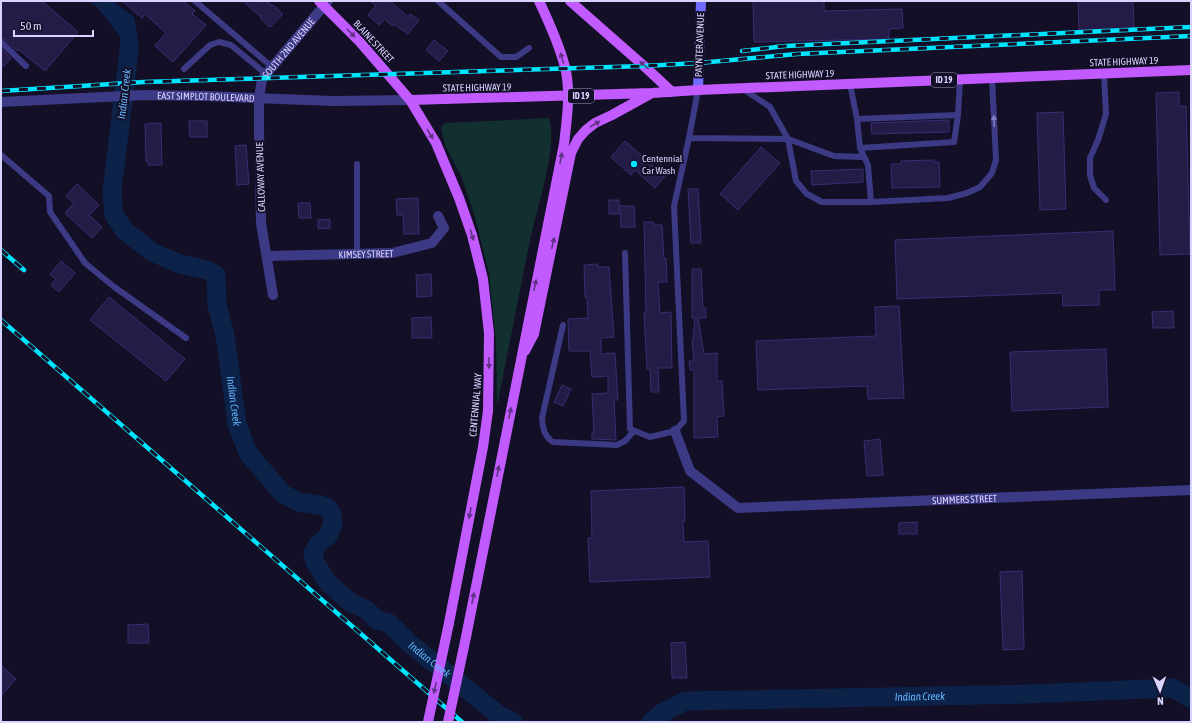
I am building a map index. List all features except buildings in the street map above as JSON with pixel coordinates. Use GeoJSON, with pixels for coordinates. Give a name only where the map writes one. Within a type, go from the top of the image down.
{"type":"FeatureCollection","features":[{"type":"Feature","properties":{"kind":"main road"},"geometry":{"type":"LineString","coordinates":[[448,722],[564,144],[567,96],[565,68],[554,31],[539,1]]}},
{"type":"Feature","properties":{"kind":"main road"},"geometry":{"type":"LineString","coordinates":[[570,1],[672,92]]}},
{"type":"Feature","properties":{"kind":"main road","name":"BLAINE STREET"},"geometry":{"type":"LineString","coordinates":[[323,2],[410,100]]}},
{"type":"Feature","properties":{"kind":"main road","name":"STATE HIGHWAY 19"},"geometry":{"type":"LineString","coordinates":[[410,100],[652,93],[1191,70]]}},
{"type":"Feature","properties":{"kind":"main road"},"geometry":{"type":"LineString","coordinates":[[520,360],[534,334],[571,153],[578,139],[595,123],[652,93]]}},
{"type":"Feature","properties":{"kind":"main road","name":"CENTENNIAL WAY"},"geometry":{"type":"LineString","coordinates":[[410,100],[436,143],[459,198],[472,235],[483,279],[489,333],[489,381],[487,418],[483,447],[428,722]]}},
{"type":"Feature","properties":{"kind":"street","name":"PAYNTER AVENUE"},"geometry":{"type":"LineString","coordinates":[[698,90],[701,1]]}},
{"type":"Feature","properties":{"kind":"street","name":"SOUTH 2ND AVENUE"},"geometry":{"type":"LineString","coordinates":[[260,98],[262,79],[323,2]]}},
{"type":"Feature","properties":{"kind":"street","name":"EAST SIMPLOT BOULEVARD"},"geometry":{"type":"LineString","coordinates":[[1,102],[145,95],[333,101],[410,100]]}},
{"type":"Feature","properties":{"kind":"street","name":"CALLOWAY AVENUE"},"geometry":{"type":"LineString","coordinates":[[260,98],[259,129],[261,223],[273,295]]}},
{"type":"Feature","properties":{"kind":"street","name":"KIMSEY STREET"},"geometry":{"type":"LineString","coordinates":[[266,256],[392,253],[432,243],[444,228],[438,216]]}},
{"type":"Feature","properties":{"kind":"street","name":"SUMMERS STREET"},"geometry":{"type":"LineString","coordinates":[[675,431],[690,471],[738,508],[1191,490]]}},
{"type":"Feature","properties":{"kind":"lane"},"geometry":{"type":"LineString","coordinates":[[196,1],[269,71]]}},
{"type":"Feature","properties":{"kind":"lane"},"geometry":{"type":"LineString","coordinates":[[438,1],[501,57],[516,57],[529,48]]}},
{"type":"Feature","properties":{"kind":"lane"},"geometry":{"type":"LineString","coordinates":[[1,42],[26,66]]}},
{"type":"Feature","properties":{"kind":"lane"},"geometry":{"type":"LineString","coordinates":[[184,69],[210,45],[219,42],[231,45],[269,71]]}},
{"type":"Feature","properties":{"kind":"lane"},"geometry":{"type":"LineString","coordinates":[[1104,74],[1106,114],[1098,140],[1090,158],[1090,175],[1094,188],[1106,200]]}},
{"type":"Feature","properties":{"kind":"lane"},"geometry":{"type":"LineString","coordinates":[[742,88],[770,107],[788,139],[796,181],[807,194],[822,202],[871,202],[948,198],[967,193],[980,187],[992,173],[996,160],[992,78]]}},
{"type":"Feature","properties":{"kind":"lane"},"geometry":{"type":"LineString","coordinates":[[860,148],[954,142],[958,115],[960,80]]}},
{"type":"Feature","properties":{"kind":"lane"},"geometry":{"type":"LineString","coordinates":[[850,84],[857,119],[860,148],[868,165],[871,202]]}},
{"type":"Feature","properties":{"kind":"lane"},"geometry":{"type":"LineString","coordinates":[[624,253],[630,429],[650,437],[675,431],[684,421],[674,206],[698,90]]}},
{"type":"Feature","properties":{"kind":"lane"},"geometry":{"type":"LineString","coordinates":[[857,119],[958,115]]}},
{"type":"Feature","properties":{"kind":"lane"},"geometry":{"type":"LineString","coordinates":[[689,138],[788,139],[834,156],[864,157]]}},
{"type":"Feature","properties":{"kind":"lane"},"geometry":{"type":"LineString","coordinates":[[1,155],[48,196],[50,212],[85,263],[113,286],[186,338]]}},
{"type":"Feature","properties":{"kind":"lane"},"geometry":{"type":"LineString","coordinates":[[357,164],[357,254]]}},
{"type":"Feature","properties":{"kind":"lane"},"geometry":{"type":"LineString","coordinates":[[563,325],[542,418],[543,431],[553,442],[617,445],[625,441],[634,431]]}},
{"type":"Feature","properties":{"kind":"green space"},"geometry":{"type":"Polygon","coordinates":[[[549,118],[551,145],[549,162],[529,245],[497,406],[496,341],[489,274],[475,217],[462,178],[445,145],[441,127],[445,123],[549,118]]]}},
{"type":"Feature","properties":{"kind":"water"},"geometry":{"type":"Polygon","coordinates":[[[89,1],[113,1],[134,17],[139,44],[134,77],[121,76],[120,36],[97,7],[89,1]]]}},
{"type":"Feature","properties":{"kind":"waterway","name":"Indian Creek"},"geometry":{"type":"LineString","coordinates":[[129,51],[112,191],[114,215],[125,231],[152,252],[180,264],[207,270],[216,275],[217,305],[225,335],[237,424],[248,453],[283,494],[299,502],[327,507],[332,514],[333,523],[328,536],[317,545],[313,553],[315,562],[328,583],[350,602],[367,610],[377,620],[389,623],[409,643],[499,715],[513,722]]}},
{"type":"Feature","properties":{"kind":"waterway","name":"Indian Creek"},"geometry":{"type":"LineString","coordinates":[[651,722],[662,713],[685,701],[1028,694],[1173,688],[1191,699]]}},
{"type":"Feature","properties":{"kind":"railway"},"geometry":{"type":"LineString","coordinates":[[742,51],[785,46],[1191,27]]}},
{"type":"Feature","properties":{"kind":"railway"},"geometry":{"type":"LineString","coordinates":[[1,91],[144,82],[644,66],[699,63],[797,54],[1191,36]]}},
{"type":"Feature","properties":{"kind":"railway"},"geometry":{"type":"LineString","coordinates":[[1,250],[24,270]]}},
{"type":"Feature","properties":{"kind":"railway"},"geometry":{"type":"LineString","coordinates":[[1,320],[462,722]]}},
{"type":"Feature","properties":{"kind":"place","name":"Centennial Car Wash"},"geometry":{"type":"Point","coordinates":[634,164]}}]}
